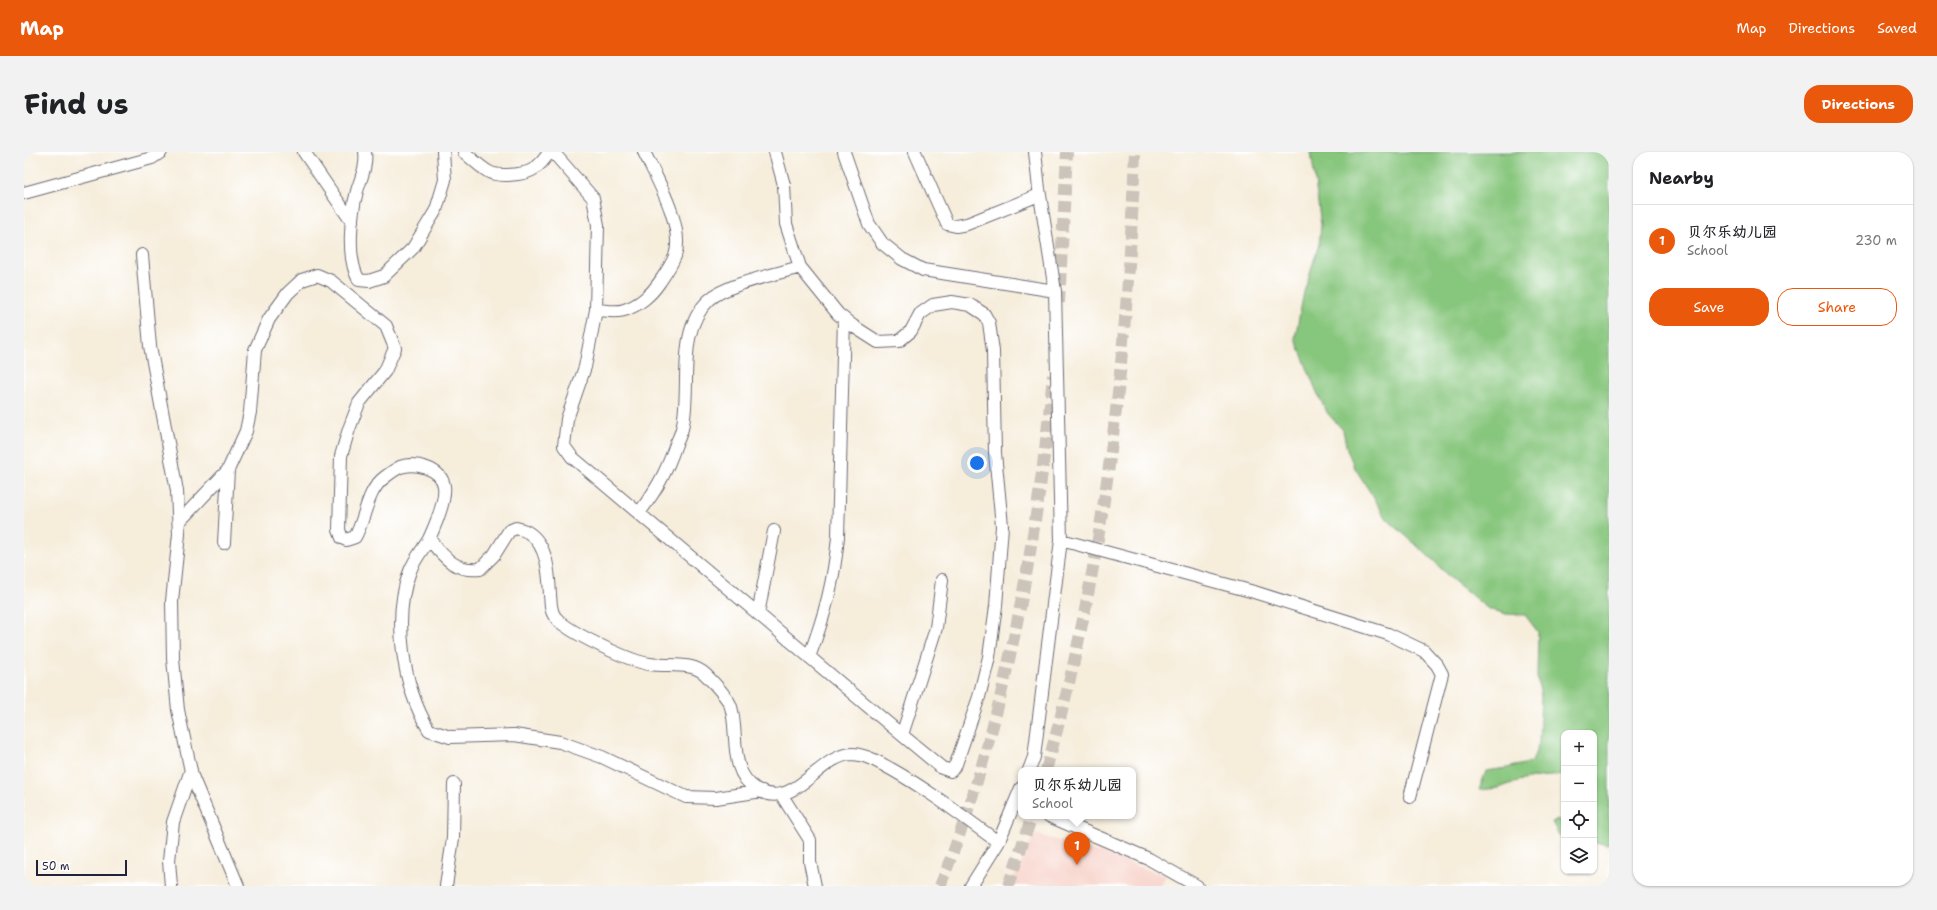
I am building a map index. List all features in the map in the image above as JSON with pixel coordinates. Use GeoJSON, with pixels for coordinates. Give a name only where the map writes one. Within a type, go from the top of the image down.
{"type":"FeatureCollection","features":[{"type":"Feature","properties":{"kind":"street"},"geometry":{"type":"LineString","coordinates":[[24,193],[152,158],[161,152]]}},
{"type":"Feature","properties":{"kind":"street"},"geometry":{"type":"LineString","coordinates":[[304,152],[352,222]]}},
{"type":"Feature","properties":{"kind":"street"},"geometry":{"type":"LineString","coordinates":[[365,152],[364,171],[357,192],[352,222],[352,260],[358,280],[369,281],[384,276],[413,248],[436,210],[445,180],[443,152]]}},
{"type":"Feature","properties":{"kind":"street"},"geometry":{"type":"LineString","coordinates":[[464,152],[489,173],[499,175],[511,175],[531,170],[546,154],[593,198],[598,225],[596,310],[585,367],[567,419],[564,446],[572,457],[902,735],[942,768],[951,771],[956,764],[978,697],[989,657],[996,606],[1002,526],[995,453],[993,351],[989,324],[984,314],[970,305],[952,302],[932,305],[920,314],[911,331],[899,341],[886,343],[878,342],[866,336],[844,319],[814,286],[800,267],[786,224],[784,184],[775,152]]}},
{"type":"Feature","properties":{"kind":"street"},"geometry":{"type":"LineString","coordinates":[[596,310],[623,311],[641,301],[654,290],[668,270],[675,255],[677,242],[669,207],[644,152]]}},
{"type":"Feature","properties":{"kind":"street"},"geometry":{"type":"LineString","coordinates":[[844,152],[869,224],[882,243],[902,259],[923,270],[1055,291]]}},
{"type":"Feature","properties":{"kind":"street"},"geometry":{"type":"LineString","coordinates":[[915,152],[947,224],[956,226],[967,224],[1040,195]]}},
{"type":"Feature","properties":{"kind":"street"},"geometry":{"type":"LineString","coordinates":[[1029,767],[1034,757],[1061,540],[1055,291],[1035,152]]}},
{"type":"Feature","properties":{"kind":"street"},"geometry":{"type":"LineString","coordinates":[[142,255],[150,346],[177,491],[179,534],[172,601],[173,659],[178,710],[191,770],[238,886]]}},
{"type":"Feature","properties":{"kind":"street"},"geometry":{"type":"LineString","coordinates":[[639,513],[655,492],[667,471],[683,424],[686,366],[690,334],[699,311],[710,298],[739,284],[800,267]]}},
{"type":"Feature","properties":{"kind":"street"},"geometry":{"type":"LineString","coordinates":[[179,522],[228,470],[246,431],[250,412],[255,350],[269,319],[288,293],[302,280],[317,274],[331,281],[386,326],[395,348],[385,371],[359,403],[341,456],[339,530],[342,538],[346,540],[355,537],[368,500],[384,478],[401,467],[422,466],[436,474],[444,486],[439,516],[429,539],[410,570],[400,613],[401,644],[410,681],[421,716],[429,730],[450,737],[514,735],[560,742],[602,757],[686,797],[716,798],[762,791],[781,794],[793,790],[832,760],[853,754],[873,759],[924,788],[998,842]]}},
{"type":"Feature","properties":{"kind":"street"},"geometry":{"type":"LineString","coordinates":[[809,657],[824,618],[835,571],[838,537],[844,319]]}},
{"type":"Feature","properties":{"kind":"street"},"geometry":{"type":"LineString","coordinates":[[224,543],[228,470]]}},
{"type":"Feature","properties":{"kind":"street"},"geometry":{"type":"LineString","coordinates":[[429,539],[442,556],[464,570],[468,570],[480,569],[494,555],[509,531],[516,528],[529,533],[541,548],[549,571],[551,611],[556,618],[570,628],[634,659],[649,664],[692,667],[705,674],[730,705],[733,718],[736,756],[741,770],[748,782],[762,791]]}},
{"type":"Feature","properties":{"kind":"street"},"geometry":{"type":"LineString","coordinates":[[758,614],[774,531]]}},
{"type":"Feature","properties":{"kind":"street"},"geometry":{"type":"LineString","coordinates":[[1061,540],[1254,592],[1388,634],[1424,652],[1437,665],[1442,674],[1410,797]]}},
{"type":"Feature","properties":{"kind":"street"},"geometry":{"type":"LineString","coordinates":[[902,735],[936,628],[942,580]]}},
{"type":"Feature","properties":{"kind":"street"},"geometry":{"type":"LineString","coordinates":[[171,886],[169,861],[173,822],[191,770]]}},
{"type":"Feature","properties":{"kind":"street"},"geometry":{"type":"LineString","coordinates":[[446,886],[453,838],[454,784]]}},
{"type":"Feature","properties":{"kind":"street"},"geometry":{"type":"LineString","coordinates":[[781,794],[810,840],[810,862],[815,886]]}},
{"type":"Feature","properties":{"kind":"street"},"geometry":{"type":"LineString","coordinates":[[971,886],[998,842],[1018,803]]}},
{"type":"Feature","properties":{"kind":"street"},"geometry":{"type":"LineString","coordinates":[[1056,819],[1149,859],[1197,886]]}},
{"type":"Feature","properties":{"kind":"shaded area"},"geometry":{"type":"Polygon","coordinates":[[[1035,834],[1102,853],[1166,876],[1160,886],[1010,886],[1035,834]]]}},
{"type":"Feature","properties":{"kind":"green space"},"geometry":{"type":"Polygon","coordinates":[[[1311,152],[1609,152],[1609,844],[1597,843],[1597,730],[1561,730],[1561,775],[1538,777],[1518,781],[1499,788],[1479,790],[1486,771],[1532,762],[1539,743],[1541,696],[1537,677],[1538,632],[1525,615],[1506,614],[1487,608],[1448,576],[1434,561],[1387,519],[1355,468],[1347,450],[1343,430],[1328,414],[1318,395],[1295,338],[1304,292],[1319,244],[1321,225],[1311,152]]]}},
{"type":"Feature","properties":{"kind":"green space"},"geometry":{"type":"Polygon","coordinates":[[[1561,819],[1561,839],[1552,822],[1561,819]]]}},
{"type":"Feature","properties":{"kind":"tunnel"},"geometry":{"type":"LineString","coordinates":[[1059,303],[1067,152]]}},
{"type":"Feature","properties":{"kind":"tunnel"},"geometry":{"type":"LineString","coordinates":[[1047,767],[1066,695],[1098,541],[1119,386],[1126,308],[1135,152]]}},
{"type":"Feature","properties":{"kind":"tunnel"},"geometry":{"type":"LineString","coordinates":[[940,886],[963,826],[1000,699],[1027,569],[1038,504],[1053,375]]}},
{"type":"Feature","properties":{"kind":"tunnel"},"geometry":{"type":"LineString","coordinates":[[1008,886],[1031,819]]}},
{"type":"Feature","properties":{"kind":"place","name":"贝尔乐幼儿园"},"geometry":{"type":"Point","coordinates":[1077,865]}}]}
